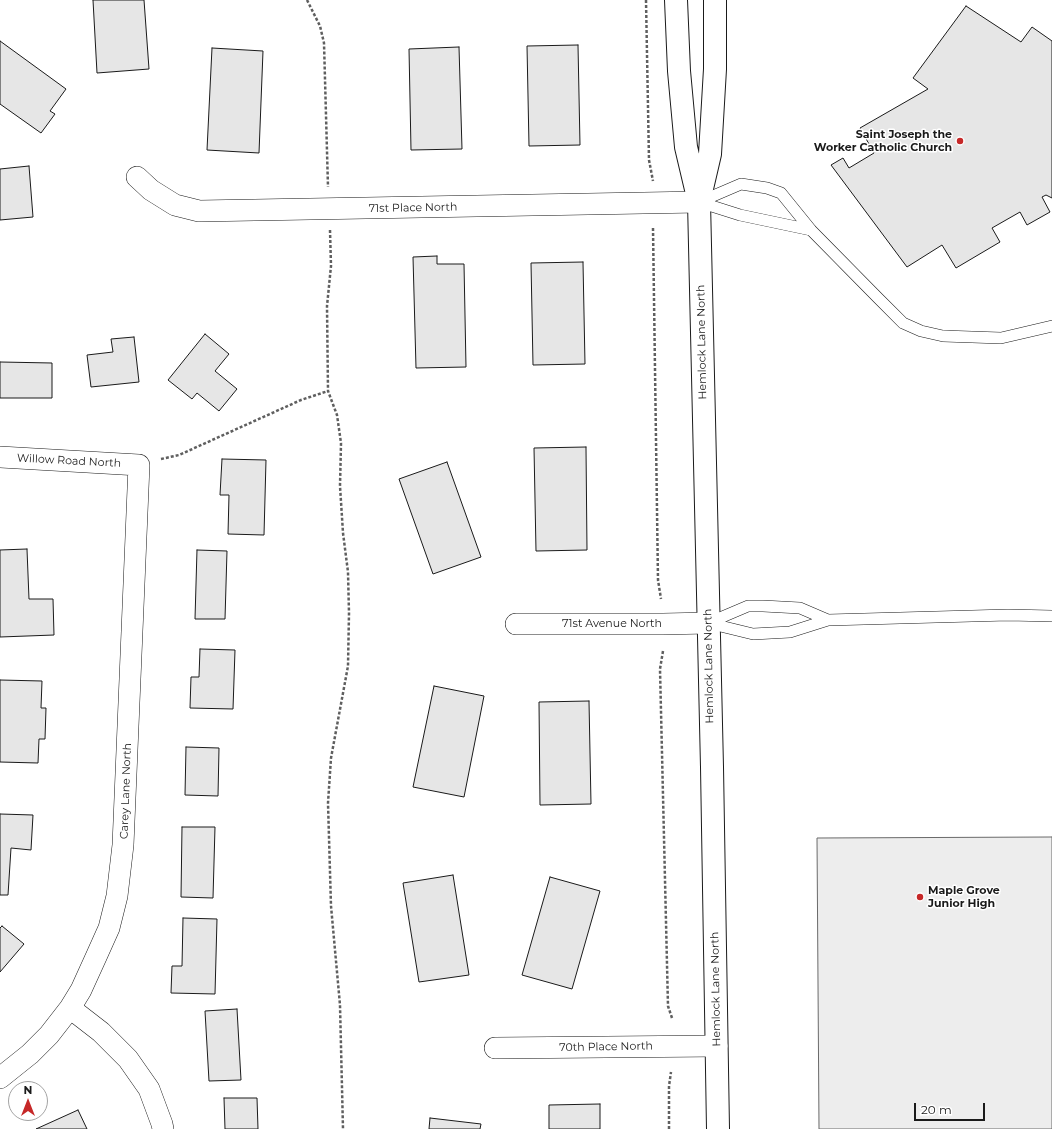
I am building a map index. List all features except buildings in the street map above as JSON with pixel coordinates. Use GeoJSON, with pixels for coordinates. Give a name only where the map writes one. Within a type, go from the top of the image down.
{"type":"FeatureCollection","features":[{"type":"Feature","properties":{"kind":"main road","name":"Hemlock Lane North"},"geometry":{"type":"LineString","coordinates":[[676,0],[678,71],[686,147],[699,202],[718,1129]]}},
{"type":"Feature","properties":{"kind":"main road","name":"Hemlock Lane North"},"geometry":{"type":"LineString","coordinates":[[699,202],[710,154],[715,69],[715,0]]}},
{"type":"Feature","properties":{"kind":"street","name":"71st Place North"},"geometry":{"type":"LineString","coordinates":[[137,177],[151,190],[175,205],[199,211],[699,202]]}},
{"type":"Feature","properties":{"kind":"street","name":"Willow Road North"},"geometry":{"type":"LineString","coordinates":[[0,457],[139,465]]}},
{"type":"Feature","properties":{"kind":"street","name":"Carey Lane North"},"geometry":{"type":"LineString","coordinates":[[0,1078],[30,1054],[49,1035],[70,1008],[81,990],[109,928],[117,896],[124,837],[139,465]]}},
{"type":"Feature","properties":{"kind":"street","name":"71st Avenue North"},"geometry":{"type":"LineString","coordinates":[[516,624],[708,623]]}},
{"type":"Feature","properties":{"kind":"street"},"geometry":{"type":"LineString","coordinates":[[70,1008],[101,1032],[128,1059],[149,1089],[163,1129]]}},
{"type":"Feature","properties":{"kind":"street","name":"70th Place North"},"geometry":{"type":"LineString","coordinates":[[495,1048],[716,1046]]}},
{"type":"Feature","properties":{"kind":"lane"},"geometry":{"type":"LineString","coordinates":[[699,202],[741,184],[767,188],[781,193],[811,230],[903,323],[921,331],[944,336],[1000,338],[1052,326]]}},
{"type":"Feature","properties":{"kind":"lane"},"geometry":{"type":"LineString","coordinates":[[699,202],[740,215],[811,230]]}},
{"type":"Feature","properties":{"kind":"lane"},"geometry":{"type":"LineString","coordinates":[[708,623],[748,606],[800,608],[828,620]]}},
{"type":"Feature","properties":{"kind":"lane"},"geometry":{"type":"LineString","coordinates":[[708,623],[753,634],[790,632],[828,620],[1008,615],[1052,616]]}},
{"type":"Feature","properties":{"kind":"path"},"geometry":{"type":"LineString","coordinates":[[307,0],[320,26],[324,43],[331,266],[327,306],[328,391],[337,415],[341,443],[340,486],[343,533],[348,572],[348,666],[331,758],[328,803],[331,906],[340,1005],[343,1129]]}},
{"type":"Feature","properties":{"kind":"path"},"geometry":{"type":"LineString","coordinates":[[646,0],[650,160],[653,181]]}},
{"type":"Feature","properties":{"kind":"path"},"geometry":{"type":"LineString","coordinates":[[652,228],[658,580],[661,599]]}},
{"type":"Feature","properties":{"kind":"path"},"geometry":{"type":"LineString","coordinates":[[139,465],[179,455],[302,400],[328,391]]}},
{"type":"Feature","properties":{"kind":"path"},"geometry":{"type":"LineString","coordinates":[[663,651],[660,669],[668,1006],[672,1018]]}},
{"type":"Feature","properties":{"kind":"path"},"geometry":{"type":"LineString","coordinates":[[669,1129],[669,1086],[671,1072]]}},
{"type":"Feature","properties":{"kind":"shaded area"},"geometry":{"type":"Polygon","coordinates":[[[1052,837],[1052,1129],[819,1129],[817,838],[1052,837]]]}},
{"type":"Feature","properties":{"kind":"place","name":"Saint Joseph the Worker Catholic Church"},"geometry":{"type":"Point","coordinates":[960,141]}},
{"type":"Feature","properties":{"kind":"place","name":"Maple Grove Junior High"},"geometry":{"type":"Point","coordinates":[920,897]}}]}
